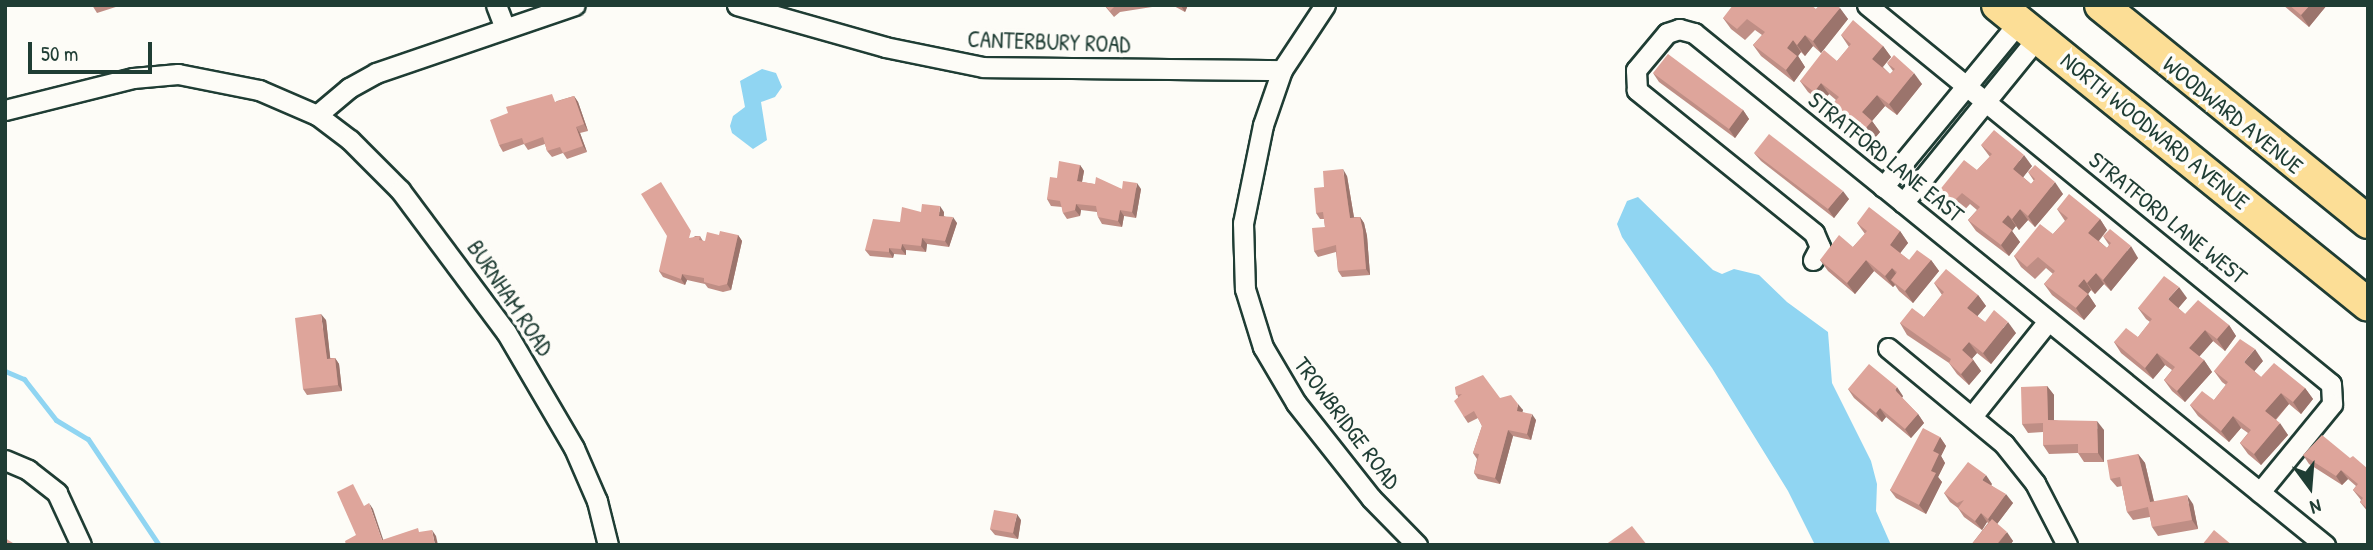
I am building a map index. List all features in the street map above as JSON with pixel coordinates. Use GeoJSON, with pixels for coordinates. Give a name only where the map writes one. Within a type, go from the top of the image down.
{"type":"FeatureCollection","features":[{"type":"Feature","properties":{"kind":"main road","name":"WOODWARD AVENUE"},"geometry":{"type":"LineString","coordinates":[[2101,5],[2368,222]]}},
{"type":"Feature","properties":{"kind":"main road","name":"NORTH WOODWARD AVENUE"},"geometry":{"type":"LineString","coordinates":[[2018,22],[2368,305]]}},
{"type":"Feature","properties":{"kind":"street"},"geometry":{"type":"LineString","coordinates":[[496,5],[505,28]]}},
{"type":"Feature","properties":{"kind":"street"},"geometry":{"type":"LineString","coordinates":[[5,110],[133,78],[178,74],[259,90],[317,115],[340,94],[376,74],[575,5]]}},
{"type":"Feature","properties":{"kind":"street","name":"CANTERBURY ROAD"},"geometry":{"type":"LineString","coordinates":[[737,5],[885,47],[983,67],[1282,70]]}},
{"type":"Feature","properties":{"kind":"street","name":"TROWBRIDGE ROAD"},"geometry":{"type":"LineString","coordinates":[[1325,5],[1282,70],[1256,149],[1243,223],[1243,272],[1251,317],[1267,355],[1304,415],[1370,498],[1417,545]]}},
{"type":"Feature","properties":{"kind":"street","name":"STRATFORD LANE WEST"},"geometry":{"type":"LineString","coordinates":[[1867,5],[2332,384],[2332,404],[2260,492]]}},
{"type":"Feature","properties":{"kind":"street"},"geometry":{"type":"LineString","coordinates":[[1884,187],[2018,22]]}},
{"type":"Feature","properties":{"kind":"street"},"geometry":{"type":"LineString","coordinates":[[1903,203],[1986,102],[2018,22]]}},
{"type":"Feature","properties":{"kind":"street","name":"STRATFORD LANE EAST"},"geometry":{"type":"LineString","coordinates":[[1813,260],[1820,247],[1814,233],[1637,90],[1636,70],[1663,36],[1679,29],[1694,33],[2325,545]]}},
{"type":"Feature","properties":{"kind":"street","name":"BURNHAM ROAD"},"geometry":{"type":"LineString","coordinates":[[317,115],[350,140],[400,190],[506,332],[574,448],[597,501],[608,545]]}},
{"type":"Feature","properties":{"kind":"street"},"geometry":{"type":"LineString","coordinates":[[1973,415],[2048,320]]}},
{"type":"Feature","properties":{"kind":"street"},"geometry":{"type":"LineString","coordinates":[[1888,348],[1973,415],[2030,476],[2067,545]]}},
{"type":"Feature","properties":{"kind":"street"},"geometry":{"type":"LineString","coordinates":[[5,460],[28,470],[57,493],[81,545]]}},
{"type":"Feature","properties":{"kind":"water"},"geometry":{"type":"Polygon","coordinates":[[[762,69],[776,73],[782,87],[775,97],[761,102],[767,140],[753,149],[732,133],[730,126],[733,116],[745,107],[740,81],[762,69]]]}},
{"type":"Feature","properties":{"kind":"water"},"geometry":{"type":"Polygon","coordinates":[[[1638,197],[1713,270],[1722,274],[1734,269],[1759,275],[1787,302],[1828,332],[1832,383],[1871,461],[1877,484],[1876,511],[1891,545],[1815,545],[1788,491],[1712,368],[1622,237],[1617,224],[1627,201],[1638,197]]]}},
{"type":"Feature","properties":{"kind":"building"},"geometry":{"type":"Polygon","coordinates":[[[1105,5],[1120,5],[1110,11],[1105,5]]]}},
{"type":"Feature","properties":{"kind":"building"},"geometry":{"type":"Polygon","coordinates":[[[1733,5],[1811,5],[1816,9],[1820,5],[1837,5],[1840,8],[1813,41],[1805,35],[1797,45],[1793,40],[1787,48],[1797,56],[1786,70],[1753,45],[1765,32],[1747,19],[1737,29],[1723,18],[1733,5]]]}},
{"type":"Feature","properties":{"kind":"building"},"geometry":{"type":"Polygon","coordinates":[[[2289,5],[2310,5],[2301,15],[2289,5]]]}},
{"type":"Feature","properties":{"kind":"building"},"geometry":{"type":"Polygon","coordinates":[[[1853,20],[1883,46],[1872,59],[1890,74],[1895,69],[1887,63],[1894,55],[1914,73],[1889,104],[1877,95],[1862,112],[1872,121],[1860,135],[1829,108],[1839,97],[1821,83],[1814,92],[1800,81],[1824,50],[1837,61],[1851,44],[1841,35],[1853,20]]]}},
{"type":"Feature","properties":{"kind":"building"},"geometry":{"type":"Polygon","coordinates":[[[1668,54],[1743,110],[1729,129],[1653,73],[1668,54]]]}},
{"type":"Feature","properties":{"kind":"building"},"geometry":{"type":"Polygon","coordinates":[[[552,94],[555,102],[574,96],[584,124],[576,127],[583,146],[563,153],[560,147],[547,151],[543,137],[524,144],[522,138],[499,145],[490,120],[508,113],[506,107],[552,94]]]}},
{"type":"Feature","properties":{"kind":"building"},"geometry":{"type":"Polygon","coordinates":[[[1994,130],[2024,155],[2013,169],[2031,184],[2035,179],[2028,172],[2035,165],[2055,182],[2028,216],[2020,209],[2012,219],[2008,215],[2002,222],[2012,230],[2001,245],[1968,220],[1980,207],[1962,193],[1952,203],[1938,192],[1964,160],[1977,170],[1992,154],[1981,145],[1994,130]]]}},
{"type":"Feature","properties":{"kind":"building"},"geometry":{"type":"Polygon","coordinates":[[[1769,134],[1843,191],[1828,209],[1754,153],[1769,134]]]}},
{"type":"Feature","properties":{"kind":"building"},"geometry":{"type":"Polygon","coordinates":[[[1059,161],[1080,165],[1077,181],[1095,184],[1096,177],[1122,189],[1123,181],[1137,183],[1132,212],[1120,210],[1118,221],[1098,217],[1096,206],[1076,204],[1075,210],[1063,213],[1060,201],[1047,199],[1050,177],[1057,178],[1059,161]]]}},
{"type":"Feature","properties":{"kind":"building"},"geometry":{"type":"Polygon","coordinates":[[[1343,169],[1350,218],[1360,217],[1363,230],[1366,269],[1338,271],[1336,245],[1314,251],[1312,228],[1325,227],[1323,212],[1316,213],[1314,188],[1324,187],[1323,171],[1343,169]]]}},
{"type":"Feature","properties":{"kind":"building"},"geometry":{"type":"Polygon","coordinates":[[[661,182],[691,231],[689,238],[700,236],[699,240],[705,241],[707,232],[719,235],[720,231],[738,235],[727,284],[719,286],[704,282],[704,278],[682,274],[681,279],[659,271],[667,236],[641,194],[661,182]]]}},
{"type":"Feature","properties":{"kind":"building"},"geometry":{"type":"Polygon","coordinates":[[[2069,194],[2100,219],[2088,233],[2107,248],[2111,243],[2103,236],[2110,229],[2131,246],[2103,280],[2096,273],[2087,283],[2084,279],[2078,286],[2088,294],[2076,308],[2044,284],[2055,271],[2038,257],[2027,267],[2014,256],[2040,224],[2053,234],[2068,218],[2057,209],[2069,194]]]}},
{"type":"Feature","properties":{"kind":"building"},"geometry":{"type":"Polygon","coordinates":[[[922,204],[940,206],[939,216],[953,217],[945,241],[922,238],[921,246],[902,244],[901,249],[889,248],[889,252],[865,250],[873,219],[900,222],[902,207],[921,212],[922,204]]]}},
{"type":"Feature","properties":{"kind":"building"},"geometry":{"type":"Polygon","coordinates":[[[1869,207],[1900,231],[1890,245],[1909,260],[1917,250],[1931,260],[1905,291],[1891,280],[1897,272],[1892,268],[1885,276],[1866,260],[1847,283],[1820,260],[1839,235],[1853,247],[1867,231],[1857,223],[1869,207]]]}},
{"type":"Feature","properties":{"kind":"building"},"geometry":{"type":"Polygon","coordinates":[[[1946,269],[1978,295],[1967,308],[1985,322],[1994,310],[2008,322],[1983,353],[1969,342],[1962,350],[1973,360],[1961,374],[1949,363],[1951,359],[1900,323],[1912,308],[1924,317],[1944,292],[1934,283],[1946,269]]]}},
{"type":"Feature","properties":{"kind":"building"},"geometry":{"type":"Polygon","coordinates":[[[2164,276],[2179,287],[2168,299],[2185,314],[2198,300],[2229,325],[2217,339],[2205,330],[2189,348],[2204,360],[2177,391],[2164,380],[2175,367],[2157,353],[2145,368],[2114,342],[2126,328],[2138,337],[2152,319],[2138,308],[2164,276]]]}},
{"type":"Feature","properties":{"kind":"building"},"geometry":{"type":"Polygon","coordinates":[[[321,314],[327,359],[335,358],[338,385],[303,389],[295,318],[321,314]]]}},
{"type":"Feature","properties":{"kind":"building"},"geometry":{"type":"Polygon","coordinates":[[[2240,339],[2255,349],[2244,362],[2261,377],[2274,363],[2305,388],[2293,402],[2281,393],[2265,411],[2280,423],[2254,454],[2240,443],[2251,430],[2233,416],[2221,431],[2190,405],[2202,391],[2214,400],[2228,382],[2214,371],[2240,339]]]}},
{"type":"Feature","properties":{"kind":"building"},"geometry":{"type":"Polygon","coordinates":[[[1869,364],[1897,387],[1895,390],[1918,414],[1905,429],[1880,408],[1876,413],[1848,389],[1869,364]]]}},
{"type":"Feature","properties":{"kind":"building"},"geometry":{"type":"Polygon","coordinates":[[[1483,375],[1500,398],[1511,395],[1518,404],[1517,411],[1532,414],[1527,434],[1508,430],[1495,478],[1474,473],[1479,454],[1473,453],[1482,426],[1474,411],[1464,417],[1454,401],[1462,394],[1456,395],[1455,387],[1483,375]]]}},
{"type":"Feature","properties":{"kind":"building"},"geometry":{"type":"Polygon","coordinates":[[[2047,386],[2048,420],[2097,421],[2098,453],[2078,453],[2078,444],[2043,445],[2043,423],[2022,424],[2021,387],[2047,386]]]}},
{"type":"Feature","properties":{"kind":"building"},"geometry":{"type":"Polygon","coordinates":[[[1923,428],[1940,437],[1933,451],[1939,454],[1931,471],[1936,473],[1919,505],[1890,490],[1923,428]]]}},
{"type":"Feature","properties":{"kind":"building"},"geometry":{"type":"Polygon","coordinates":[[[2322,435],[2368,469],[2368,509],[2360,502],[2363,498],[2353,490],[2358,484],[2341,470],[2336,476],[2303,455],[2322,435]]]}},
{"type":"Feature","properties":{"kind":"building"},"geometry":{"type":"Polygon","coordinates":[[[2138,454],[2150,502],[2187,495],[2192,520],[2152,527],[2148,507],[2127,512],[2120,477],[2110,479],[2107,460],[2138,454]]]}},
{"type":"Feature","properties":{"kind":"building"},"geometry":{"type":"Polygon","coordinates":[[[1968,462],[1986,475],[1982,480],[2006,494],[1988,519],[1981,513],[1975,521],[1958,508],[1964,500],[1957,503],[1944,493],[1968,462]]]}},
{"type":"Feature","properties":{"kind":"building"},"geometry":{"type":"Polygon","coordinates":[[[353,484],[364,506],[369,503],[382,540],[418,528],[419,532],[432,530],[435,545],[346,545],[345,541],[356,535],[337,492],[353,484]]]}},
{"type":"Feature","properties":{"kind":"building"},"geometry":{"type":"Polygon","coordinates":[[[994,510],[1017,514],[1013,533],[990,529],[994,510]]]}},
{"type":"Feature","properties":{"kind":"building"},"geometry":{"type":"Polygon","coordinates":[[[1992,519],[2007,532],[1998,545],[1971,545],[1992,519]]]}},
{"type":"Feature","properties":{"kind":"building"},"geometry":{"type":"Polygon","coordinates":[[[1632,526],[1647,545],[1605,545],[1632,526]]]}},
{"type":"Feature","properties":{"kind":"building"},"geometry":{"type":"Polygon","coordinates":[[[2214,530],[2232,545],[2202,545],[2214,530]]]}},
{"type":"Feature","properties":{"kind":"building"},"geometry":{"type":"Polygon","coordinates":[[[5,538],[16,545],[5,545],[5,538]]]}},
{"type":"Feature","properties":{"kind":"waterway"},"geometry":{"type":"LineString","coordinates":[[5,371],[24,379],[56,420],[88,439],[159,545]]}}]}
